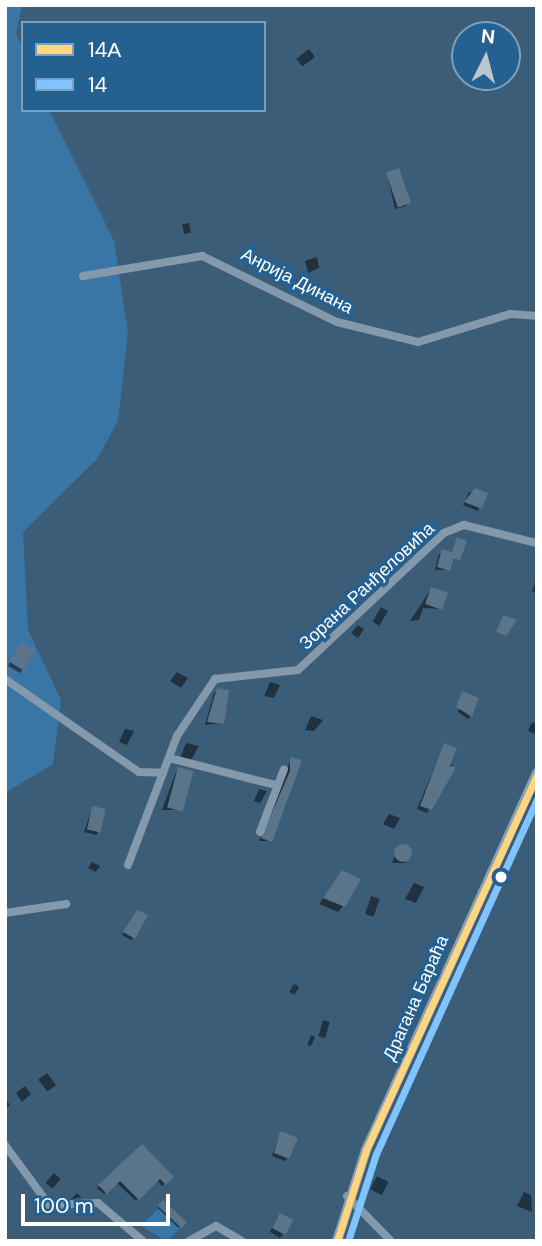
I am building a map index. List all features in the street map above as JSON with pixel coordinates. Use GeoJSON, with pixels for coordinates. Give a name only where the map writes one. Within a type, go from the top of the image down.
{"type":"FeatureCollection","features":[{"type":"Feature","properties":{"kind":"street","name":"Анрија Динана"},"geometry":{"type":"LineString","coordinates":[[83,275],[202,256],[337,322],[418,342],[510,314],[537,316]]}},
{"type":"Feature","properties":{"kind":"street","name":"Зорана Ранђеловића"},"geometry":{"type":"LineString","coordinates":[[128,865],[169,758],[215,679],[307,664],[444,533],[484,525],[537,543]]}},
{"type":"Feature","properties":{"kind":"street"},"geometry":{"type":"LineString","coordinates":[[5,679],[139,772],[163,773]]}},
{"type":"Feature","properties":{"kind":"street"},"geometry":{"type":"LineString","coordinates":[[169,758],[276,785]]}},
{"type":"Feature","properties":{"kind":"street"},"geometry":{"type":"LineString","coordinates":[[260,832],[284,769]]}},
{"type":"Feature","properties":{"kind":"street","name":"Драгана Бараћа"},"geometry":{"type":"LineString","coordinates":[[337,1241],[347,1196],[537,774]]}},
{"type":"Feature","properties":{"kind":"street"},"geometry":{"type":"LineString","coordinates":[[5,913],[66,904]]}},
{"type":"Feature","properties":{"kind":"street"},"geometry":{"type":"LineString","coordinates":[[5,1144],[49,1205],[99,1203],[143,1241]]}},
{"type":"Feature","properties":{"kind":"street"},"geometry":{"type":"LineString","coordinates":[[347,1196],[391,1241]]}},
{"type":"Feature","properties":{"kind":"street"},"geometry":{"type":"LineString","coordinates":[[189,1241],[216,1226],[242,1241]]}},
{"type":"Feature","properties":{"kind":"shaded area"},"geometry":{"type":"Polygon","coordinates":[[[5,5],[22,5],[16,33],[21,45],[21,112],[50,112],[114,241],[128,332],[118,421],[97,459],[23,532],[28,630],[61,700],[53,764],[5,793],[5,5]]]}},
{"type":"Feature","properties":{"kind":"shaded area"},"geometry":{"type":"Polygon","coordinates":[[[159,1208],[181,1228],[166,1241],[141,1226],[159,1208]]]}},
{"type":"Feature","properties":{"kind":"building"},"geometry":{"type":"Polygon","coordinates":[[[399,168],[411,203],[398,208],[386,173],[399,168]]]}},
{"type":"Feature","properties":{"kind":"building"},"geometry":{"type":"Polygon","coordinates":[[[475,488],[488,493],[482,509],[464,502],[475,488]]]}},
{"type":"Feature","properties":{"kind":"building"},"geometry":{"type":"Polygon","coordinates":[[[457,537],[467,541],[460,560],[454,559],[450,571],[437,567],[442,549],[452,552],[457,537]]]}},
{"type":"Feature","properties":{"kind":"building"},"geometry":{"type":"Polygon","coordinates":[[[431,587],[448,593],[442,610],[425,604],[431,587]]]}},
{"type":"Feature","properties":{"kind":"building"},"geometry":{"type":"Polygon","coordinates":[[[503,615],[517,620],[506,636],[496,632],[503,615]]]}},
{"type":"Feature","properties":{"kind":"building"},"geometry":{"type":"Polygon","coordinates":[[[21,642],[36,651],[24,670],[9,662],[21,642]]]}},
{"type":"Feature","properties":{"kind":"building"},"geometry":{"type":"Polygon","coordinates":[[[217,688],[229,690],[224,724],[207,722],[217,688]]]}},
{"type":"Feature","properties":{"kind":"building"},"geometry":{"type":"Polygon","coordinates":[[[462,691],[479,698],[472,717],[456,707],[462,691]]]}},
{"type":"Feature","properties":{"kind":"building"},"geometry":{"type":"Polygon","coordinates":[[[444,743],[457,748],[450,766],[456,767],[432,810],[420,806],[444,743]]]}},
{"type":"Feature","properties":{"kind":"building"},"geometry":{"type":"Polygon","coordinates":[[[290,757],[302,760],[272,842],[261,838],[290,771],[290,757]]]}},
{"type":"Feature","properties":{"kind":"building"},"geometry":{"type":"Polygon","coordinates":[[[178,767],[193,771],[183,812],[167,808],[178,767]]]}},
{"type":"Feature","properties":{"kind":"building"},"geometry":{"type":"Polygon","coordinates":[[[92,806],[106,809],[101,832],[87,829],[92,806]]]}},
{"type":"Feature","properties":{"kind":"building"},"geometry":{"type":"Polygon","coordinates":[[[399,844],[407,844],[412,853],[410,860],[399,862],[394,857],[394,849],[399,844]]]}},
{"type":"Feature","properties":{"kind":"building"},"geometry":{"type":"Polygon","coordinates":[[[342,870],[361,879],[345,907],[323,898],[342,870]]]}},
{"type":"Feature","properties":{"kind":"building"},"geometry":{"type":"Polygon","coordinates":[[[137,910],[148,915],[135,939],[123,932],[137,910]]]}},
{"type":"Feature","properties":{"kind":"building"},"geometry":{"type":"Polygon","coordinates":[[[280,1131],[298,1138],[289,1159],[274,1153],[280,1131]]]}},
{"type":"Feature","properties":{"kind":"building"},"geometry":{"type":"Polygon","coordinates":[[[142,1144],[174,1177],[166,1185],[160,1179],[139,1200],[120,1181],[107,1194],[98,1185],[142,1144]]]}},
{"type":"Feature","properties":{"kind":"building"},"geometry":{"type":"Polygon","coordinates":[[[163,1200],[187,1223],[182,1228],[158,1206],[163,1200]]]}},
{"type":"Feature","properties":{"kind":"building"},"geometry":{"type":"Polygon","coordinates":[[[280,1213],[293,1220],[285,1235],[272,1228],[280,1213]]]}},
{"type":"Feature","properties":{"kind":"transit line","name":"14А"},"geometry":{"type":"LineString","coordinates":[[337,1241],[366,1150],[537,774]]}},
{"type":"Feature","properties":{"kind":"transit line","name":"14"},"geometry":{"type":"LineString","coordinates":[[348,1241],[376,1154],[537,799]]}}]}
